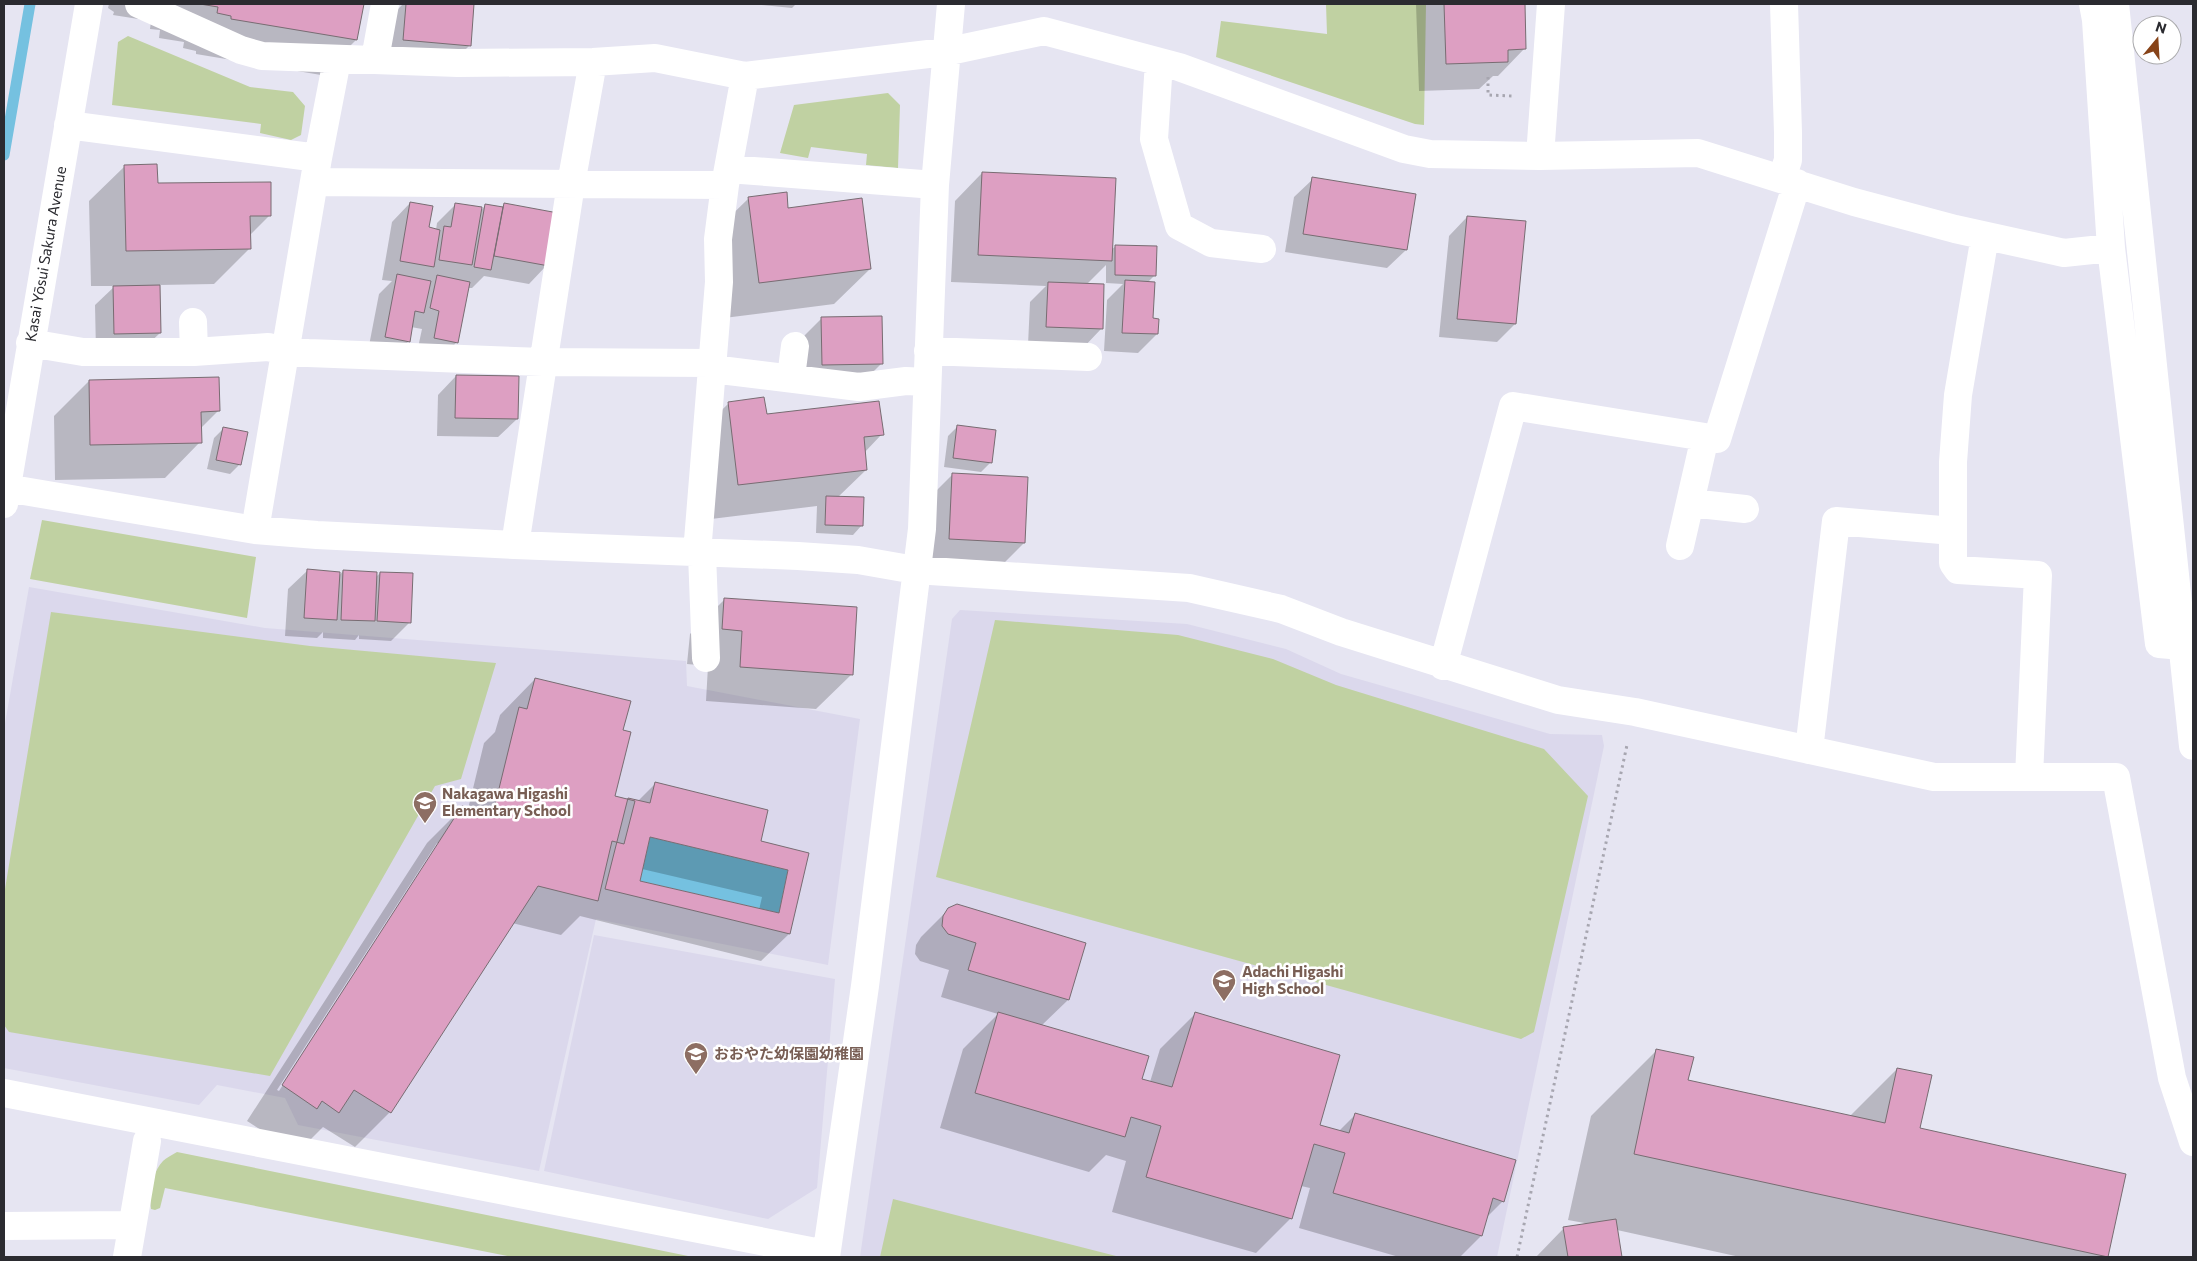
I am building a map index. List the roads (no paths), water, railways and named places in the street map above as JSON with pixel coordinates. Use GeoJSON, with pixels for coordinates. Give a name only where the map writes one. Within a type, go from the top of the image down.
{"type":"FeatureCollection","features":[{"type":"Feature","properties":{"kind":"street","name":"Kasai Yōsui Sakura Avenue"},"geometry":{"type":"LineString","coordinates":[[5,496],[90,4]]}},
{"type":"Feature","properties":{"kind":"street"},"geometry":{"type":"LineString","coordinates":[[139,4],[241,50],[262,56],[458,63],[593,62],[655,58],[745,76],[945,52],[1044,31],[1179,68],[1404,149],[1430,154],[1540,156],[1698,153],[1790,180],[1854,202],[1985,236],[2064,253],[2111,248]]}},
{"type":"Feature","properties":{"kind":"street"},"geometry":{"type":"LineString","coordinates":[[375,59],[385,4]]}},
{"type":"Feature","properties":{"kind":"street"},"geometry":{"type":"LineString","coordinates":[[4,1093],[826,1256],[865,986],[915,570],[922,529],[926,382],[935,185],[950,4]]}},
{"type":"Feature","properties":{"kind":"street"},"geometry":{"type":"LineString","coordinates":[[1540,156],[1551,4]]}},
{"type":"Feature","properties":{"kind":"street"},"geometry":{"type":"LineString","coordinates":[[1443,666],[1513,406],[1717,439],[1790,180],[1784,4]]}},
{"type":"Feature","properties":{"kind":"street"},"geometry":{"type":"LineString","coordinates":[[2105,11],[2111,248],[2159,644],[2183,646]]}},
{"type":"Feature","properties":{"kind":"street"},"geometry":{"type":"LineString","coordinates":[[2105,11],[2183,646],[2193,746]]}},
{"type":"Feature","properties":{"kind":"street"},"geometry":{"type":"LineString","coordinates":[[255,530],[337,60]]}},
{"type":"Feature","properties":{"kind":"street"},"geometry":{"type":"LineString","coordinates":[[515,545],[571,184],[593,62]]}},
{"type":"Feature","properties":{"kind":"street"},"geometry":{"type":"LineString","coordinates":[[1159,62],[1154,139],[1179,226],[1211,243],[1262,249]]}},
{"type":"Feature","properties":{"kind":"street"},"geometry":{"type":"LineString","coordinates":[[706,658],[700,554],[718,282],[718,239],[745,76]]}},
{"type":"Feature","properties":{"kind":"street"},"geometry":{"type":"LineString","coordinates":[[68,125],[317,170],[571,184],[727,177],[935,185]]}},
{"type":"Feature","properties":{"kind":"street"},"geometry":{"type":"LineString","coordinates":[[1985,236],[1958,395],[1953,462],[1953,563],[1958,570],[2038,575],[2030,777]]}},
{"type":"Feature","properties":{"kind":"street"},"geometry":{"type":"LineString","coordinates":[[193,322],[194,352]]}},
{"type":"Feature","properties":{"kind":"street"},"geometry":{"type":"LineString","coordinates":[[30,344],[83,352],[194,352],[268,348],[286,352],[543,362],[712,366],[859,387],[906,381],[926,382]]}},
{"type":"Feature","properties":{"kind":"street"},"geometry":{"type":"LineString","coordinates":[[791,378],[795,346]]}},
{"type":"Feature","properties":{"kind":"street"},"geometry":{"type":"LineString","coordinates":[[928,351],[1088,357]]}},
{"type":"Feature","properties":{"kind":"street"},"geometry":{"type":"LineString","coordinates":[[1680,546],[1706,437]]}},
{"type":"Feature","properties":{"kind":"street"},"geometry":{"type":"LineString","coordinates":[[5,496],[255,530],[700,554],[798,556],[858,560],[915,570],[1189,588],[1281,609],[1341,632],[1443,666],[1558,700],[1635,712],[1934,777],[2116,777],[2172,1078],[2193,1142]]}},
{"type":"Feature","properties":{"kind":"street"},"geometry":{"type":"LineString","coordinates":[[1690,503],[1745,509]]}},
{"type":"Feature","properties":{"kind":"street"},"geometry":{"type":"LineString","coordinates":[[1809,750],[1836,521],[1953,532]]}},
{"type":"Feature","properties":{"kind":"street"},"geometry":{"type":"LineString","coordinates":[[127,1257],[147,1141]]}},
{"type":"Feature","properties":{"kind":"street"},"geometry":{"type":"LineString","coordinates":[[4,1226],[131,1226]]}},
{"type":"Feature","properties":{"kind":"water"},"geometry":{"type":"Polygon","coordinates":[[[650,837],[788,870],[779,913],[640,881],[650,837]]]}},
{"type":"Feature","properties":{"kind":"waterway"},"geometry":{"type":"LineString","coordinates":[[4,155],[30,4]]}},
{"type":"Feature","properties":{"kind":"place","name":"Nakagawa Higashi Elementary School"},"geometry":{"type":"Point","coordinates":[425,824]}},
{"type":"Feature","properties":{"kind":"place","name":"Adachi Higashi High School"},"geometry":{"type":"Point","coordinates":[1224,1002]}},
{"type":"Feature","properties":{"kind":"place","name":"おおやた幼保園幼稚園"},"geometry":{"type":"Point","coordinates":[696,1075]}}]}
